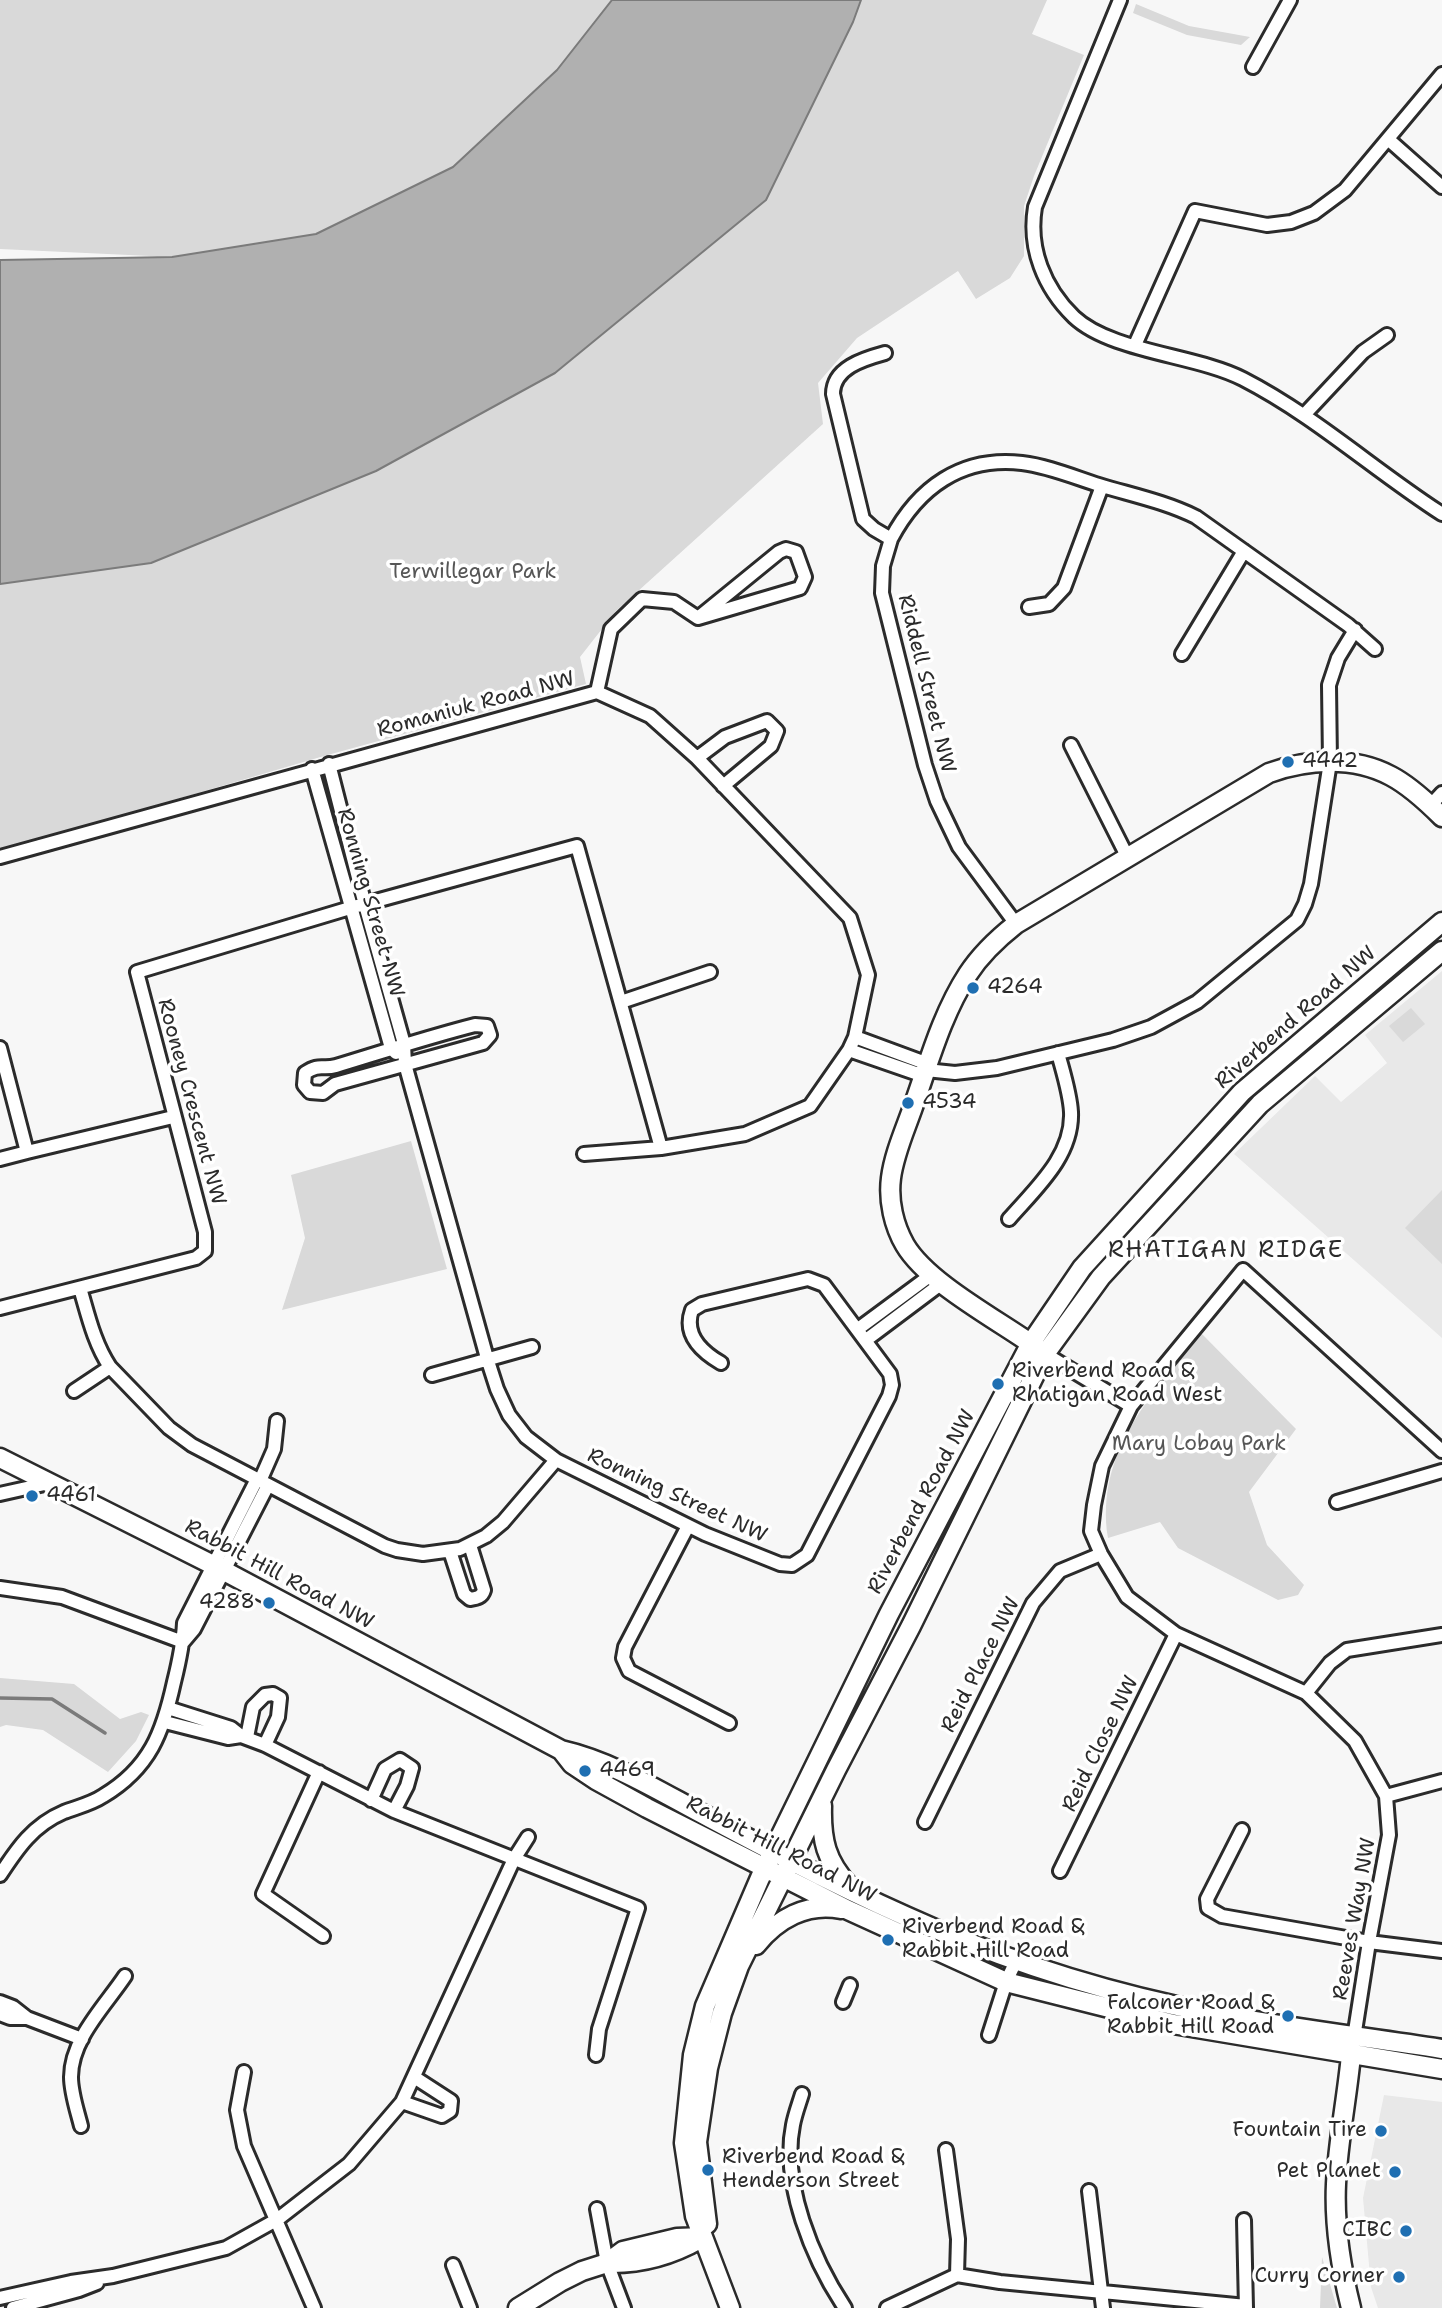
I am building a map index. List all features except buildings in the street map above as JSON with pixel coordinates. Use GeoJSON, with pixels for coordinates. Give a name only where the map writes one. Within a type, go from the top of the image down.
{"type":"FeatureCollection","features":[{"type":"Feature","properties":{"kind":"main road"},"geometry":{"type":"LineString","coordinates":[[1038,1348],[936,1279],[905,1244],[894,1216],[890,1192],[896,1156],[948,1009],[967,975],[981,956],[1016,924],[1269,773],[1298,764],[1329,762],[1377,769],[1438,805]]}},
{"type":"Feature","properties":{"kind":"main road","name":"Riverbend Road NW"},"geometry":{"type":"LineString","coordinates":[[730,2308],[695,2216],[684,2143],[694,2055],[705,2006],[769,1859],[889,1614],[1082,1268],[1241,1092],[1442,922]]}},
{"type":"Feature","properties":{"kind":"main road","name":"Riverbend Road NW"},"geometry":{"type":"LineString","coordinates":[[703,2237],[708,2220],[697,2142],[708,2067],[722,2013],[740,1966],[911,1626],[1038,1348],[1260,1104],[1442,951]]}},
{"type":"Feature","properties":{"kind":"main road","name":"Rabbit Hill Road NW"},"geometry":{"type":"LineString","coordinates":[[0,1458],[219,1568],[561,1750],[572,1764],[596,1780],[769,1859],[848,1910],[1006,1982],[1173,2024],[1442,2069]]}},
{"type":"Feature","properties":{"kind":"main road"},"geometry":{"type":"LineString","coordinates":[[822,1799],[821,1828],[830,1861],[853,1891]]}},
{"type":"Feature","properties":{"kind":"main road","name":"Rabbit Hill Road NW"},"geometry":{"type":"LineString","coordinates":[[788,1869],[853,1891],[932,1928],[1016,1961],[1152,2000],[1212,2013],[1442,2049]]}},
{"type":"Feature","properties":{"kind":"main road"},"geometry":{"type":"LineString","coordinates":[[740,1966],[766,1932],[798,1911],[829,1906],[848,1910]]}},
{"type":"Feature","properties":{"kind":"main road"},"geometry":{"type":"LineString","coordinates":[[1351,2055],[1336,2186],[1339,2254],[1351,2308]]}},
{"type":"Feature","properties":{"kind":"main road"},"geometry":{"type":"LineString","coordinates":[[518,2308],[560,2282],[607,2263],[623,2251],[677,2238],[703,2237]]}},
{"type":"Feature","properties":{"kind":"street"},"geometry":{"type":"LineString","coordinates":[[1120,0],[1038,196],[1033,228],[1037,258],[1056,296],[1075,318],[1097,332],[1241,378],[1304,415],[1442,514]]}},
{"type":"Feature","properties":{"kind":"street"},"geometry":{"type":"LineString","coordinates":[[1253,67],[1290,0]]}},
{"type":"Feature","properties":{"kind":"street"},"geometry":{"type":"LineString","coordinates":[[1135,345],[1195,211],[1267,225],[1303,218],[1336,199],[1442,75]]}},
{"type":"Feature","properties":{"kind":"street"},"geometry":{"type":"LineString","coordinates":[[1389,140],[1442,187]]}},
{"type":"Feature","properties":{"kind":"street"},"geometry":{"type":"LineString","coordinates":[[1304,415],[1363,352],[1387,335]]}},
{"type":"Feature","properties":{"kind":"street"},"geometry":{"type":"LineString","coordinates":[[885,353],[865,358],[842,373],[835,382],[833,394],[863,519],[891,538]]}},
{"type":"Feature","properties":{"kind":"street","name":"Riddell Street NW"},"geometry":{"type":"LineString","coordinates":[[1016,924],[959,847],[949,829],[930,782],[882,593],[883,566],[891,538],[908,509],[935,484],[970,468],[1006,462],[1023,463],[1185,512],[1207,523],[1354,630],[1375,649]]}},
{"type":"Feature","properties":{"kind":"street"},"geometry":{"type":"LineString","coordinates":[[1029,607],[1049,604],[1064,588],[1102,486]]}},
{"type":"Feature","properties":{"kind":"street"},"geometry":{"type":"LineString","coordinates":[[786,549],[796,552],[805,576],[800,588],[698,618],[779,552],[786,549]]}},
{"type":"Feature","properties":{"kind":"street"},"geometry":{"type":"LineString","coordinates":[[1182,654],[1244,551]]}},
{"type":"Feature","properties":{"kind":"street"},"geometry":{"type":"LineString","coordinates":[[597,692],[611,629],[642,599],[674,602],[698,618]]}},
{"type":"Feature","properties":{"kind":"street"},"geometry":{"type":"LineString","coordinates":[[849,1051],[926,1070],[955,1073],[983,1071],[1132,1034],[1175,1015],[1214,989],[1297,920],[1311,884],[1329,762],[1329,685],[1333,669],[1354,630]]}},
{"type":"Feature","properties":{"kind":"street","name":"Romaniuk Road NW"},"geometry":{"type":"LineString","coordinates":[[329,764],[597,692],[650,716],[697,758],[850,918],[868,975],[855,1037],[849,1051],[810,1106],[744,1135],[661,1148],[584,1154]]}},
{"type":"Feature","properties":{"kind":"street"},"geometry":{"type":"LineString","coordinates":[[697,758],[725,737],[767,721],[777,731],[771,746],[723,786]]}},
{"type":"Feature","properties":{"kind":"street"},"geometry":{"type":"LineString","coordinates":[[1071,745],[1127,856]]}},
{"type":"Feature","properties":{"kind":"street"},"geometry":{"type":"LineString","coordinates":[[0,857],[329,764]]}},
{"type":"Feature","properties":{"kind":"street","name":"Ronning Street NW"},"geometry":{"type":"LineString","coordinates":[[329,764],[404,1044],[405,1064],[487,1358],[509,1415],[527,1437],[556,1460],[688,1526],[780,1564],[792,1565],[803,1559],[891,1391],[890,1374],[824,1284],[814,1279],[802,1279],[702,1304],[692,1310],[689,1319],[695,1342],[704,1353],[721,1363]]}},
{"type":"Feature","properties":{"kind":"street","name":"Ronning Street NW"},"geometry":{"type":"LineString","coordinates":[[312,769],[391,1048],[405,1064]]}},
{"type":"Feature","properties":{"kind":"street"},"geometry":{"type":"LineString","coordinates":[[350,908],[577,846],[661,1148]]}},
{"type":"Feature","properties":{"kind":"street","name":"Rooney Crescent NW"},"geometry":{"type":"LineString","coordinates":[[0,1308],[197,1258],[205,1251],[205,1232],[137,972],[350,908]]}},
{"type":"Feature","properties":{"kind":"street"},"geometry":{"type":"LineString","coordinates":[[621,1002],[710,972]]}},
{"type":"Feature","properties":{"kind":"street"},"geometry":{"type":"LineString","coordinates":[[475,1025],[487,1026],[490,1035],[483,1043],[335,1084],[323,1093],[310,1093],[304,1085],[305,1073],[315,1066],[331,1068],[404,1044],[475,1025]]}},
{"type":"Feature","properties":{"kind":"street"},"geometry":{"type":"LineString","coordinates":[[855,1037],[926,1070]]}},
{"type":"Feature","properties":{"kind":"street"},"geometry":{"type":"LineString","coordinates":[[0,1048],[27,1152]]}},
{"type":"Feature","properties":{"kind":"street"},"geometry":{"type":"LineString","coordinates":[[1009,1219],[1053,1167],[1067,1140],[1071,1111],[1058,1053]]}},
{"type":"Feature","properties":{"kind":"street"},"geometry":{"type":"LineString","coordinates":[[0,1159],[173,1117]]}},
{"type":"Feature","properties":{"kind":"street","name":"Reeves Way NW"},"geometry":{"type":"LineString","coordinates":[[1351,2055],[1390,1835],[1386,1796],[1355,1741],[1306,1693],[1176,1634],[1127,1597],[1101,1554],[1091,1531],[1094,1505],[1102,1466],[1131,1406],[1243,1270],[1442,1451]]}},
{"type":"Feature","properties":{"kind":"street"},"geometry":{"type":"LineString","coordinates":[[858,1329],[936,1279]]}},
{"type":"Feature","properties":{"kind":"street"},"geometry":{"type":"LineString","coordinates":[[866,1340],[936,1279]]}},
{"type":"Feature","properties":{"kind":"street"},"geometry":{"type":"LineString","coordinates":[[80,1287],[92,1331],[103,1357],[179,1437],[397,1550],[423,1554],[450,1551],[470,1545],[503,1522],[556,1460]]}},
{"type":"Feature","properties":{"kind":"street"},"geometry":{"type":"LineString","coordinates":[[432,1375],[533,1347]]}},
{"type":"Feature","properties":{"kind":"street"},"geometry":{"type":"LineString","coordinates":[[1038,1348],[1131,1406]]}},
{"type":"Feature","properties":{"kind":"street"},"geometry":{"type":"LineString","coordinates":[[74,1391],[110,1367]]}},
{"type":"Feature","properties":{"kind":"street"},"geometry":{"type":"LineString","coordinates":[[0,1875],[24,1840],[43,1823],[103,1796],[129,1776],[148,1756],[165,1722],[183,1642],[184,1623],[219,1568],[262,1482],[274,1449],[277,1421]]}},
{"type":"Feature","properties":{"kind":"street"},"geometry":{"type":"LineString","coordinates":[[1337,1502],[1442,1471]]}},
{"type":"Feature","properties":{"kind":"street"},"geometry":{"type":"LineString","coordinates":[[0,1494],[49,1483]]}},
{"type":"Feature","properties":{"kind":"street"},"geometry":{"type":"LineString","coordinates":[[688,1526],[625,1647],[623,1658],[629,1671],[729,1723]]}},
{"type":"Feature","properties":{"kind":"street"},"geometry":{"type":"LineString","coordinates":[[450,1551],[464,1594],[470,1599],[480,1597],[484,1590],[470,1545]]}},
{"type":"Feature","properties":{"kind":"street","name":"Reid Place NW"},"geometry":{"type":"LineString","coordinates":[[925,1822],[1033,1603],[1060,1572],[1101,1554]]}},
{"type":"Feature","properties":{"kind":"street"},"geometry":{"type":"LineString","coordinates":[[0,1588],[62,1597],[183,1642]]}},
{"type":"Feature","properties":{"kind":"street","name":"Reid Close NW"},"geometry":{"type":"LineString","coordinates":[[1060,1871],[1176,1634]]}},
{"type":"Feature","properties":{"kind":"street"},"geometry":{"type":"LineString","coordinates":[[1306,1693],[1330,1663],[1347,1650],[1442,1635]]}},
{"type":"Feature","properties":{"kind":"street"},"geometry":{"type":"LineString","coordinates":[[244,1737],[253,1707],[265,1695],[274,1694],[280,1698],[281,1707],[265,1745]]}},
{"type":"Feature","properties":{"kind":"street"},"geometry":{"type":"LineString","coordinates":[[168,1708],[231,1728],[244,1737],[265,1745],[394,1811],[638,1908],[599,2029],[596,2055]]}},
{"type":"Feature","properties":{"kind":"street"},"geometry":{"type":"LineString","coordinates":[[165,1722],[228,1738],[244,1737]]}},
{"type":"Feature","properties":{"kind":"street"},"geometry":{"type":"LineString","coordinates":[[371,1800],[385,1769],[400,1760],[412,1768],[407,1786],[394,1811]]}},
{"type":"Feature","properties":{"kind":"street"},"geometry":{"type":"LineString","coordinates":[[319,1773],[263,1894],[323,1936]]}},
{"type":"Feature","properties":{"kind":"street"},"geometry":{"type":"LineString","coordinates":[[1386,1796],[1442,1781]]}},
{"type":"Feature","properties":{"kind":"street"},"geometry":{"type":"LineString","coordinates":[[1242,1830],[1207,1899],[1208,1908],[1222,1916],[1369,1942],[1442,1951]]}},
{"type":"Feature","properties":{"kind":"street"},"geometry":{"type":"LineString","coordinates":[[0,2298],[71,2282],[113,2276],[226,2248],[278,2219],[349,2164],[402,2102],[514,1859],[528,1837]]}},
{"type":"Feature","properties":{"kind":"street"},"geometry":{"type":"LineString","coordinates":[[989,2035],[1006,1982],[1016,1961]]}},
{"type":"Feature","properties":{"kind":"street"},"geometry":{"type":"LineString","coordinates":[[81,2126],[71,2078],[74,2057],[82,2039],[125,1976]]}},
{"type":"Feature","properties":{"kind":"street"},"geometry":{"type":"LineString","coordinates":[[843,2002],[850,1985]]}},
{"type":"Feature","properties":{"kind":"street"},"geometry":{"type":"LineString","coordinates":[[0,2002],[13,2007],[27,2018],[82,2039]]}},
{"type":"Feature","properties":{"kind":"street"},"geometry":{"type":"LineString","coordinates":[[0,2014],[10,2018],[27,2018]]}},
{"type":"Feature","properties":{"kind":"street"},"geometry":{"type":"LineString","coordinates":[[244,2072],[237,2110],[244,2146],[278,2219],[314,2308]]}},
{"type":"Feature","properties":{"kind":"street"},"geometry":{"type":"LineString","coordinates":[[402,2102],[442,2116],[450,2111],[451,2101],[415,2077]]}},
{"type":"Feature","properties":{"kind":"street"},"geometry":{"type":"LineString","coordinates":[[802,2094],[792,2126],[791,2156],[795,2189],[813,2251],[845,2308]]}},
{"type":"Feature","properties":{"kind":"street"},"geometry":{"type":"LineString","coordinates":[[946,2150],[958,2239],[957,2275]]}},
{"type":"Feature","properties":{"kind":"street"},"geometry":{"type":"LineString","coordinates":[[1089,2191],[1103,2308]]}},
{"type":"Feature","properties":{"kind":"street"},"geometry":{"type":"LineString","coordinates":[[597,2209],[607,2263],[624,2308]]}},
{"type":"Feature","properties":{"kind":"street"},"geometry":{"type":"LineString","coordinates":[[887,2308],[957,2275],[1000,2282],[1246,2307],[1244,2220]]}},
{"type":"Feature","properties":{"kind":"street"},"geometry":{"type":"LineString","coordinates":[[453,2265],[470,2308]]}},
{"type":"Feature","properties":{"kind":"street"},"geometry":{"type":"LineString","coordinates":[[13,2308],[79,2290],[113,2276]]}},
{"type":"Feature","properties":{"kind":"shaded area"},"geometry":{"type":"Polygon","coordinates":[[[612,0],[861,0],[853,22],[766,200],[555,373],[376,471],[151,563],[0,584],[0,260],[172,257],[316,234],[453,167],[557,70],[612,0]]]}},
{"type":"Feature","properties":{"kind":"shaded area"},"geometry":{"type":"Polygon","coordinates":[[[1442,971],[1442,1338],[1234,1154],[1315,1076],[1341,1102],[1387,1063],[1365,1035],[1442,971]]]}},
{"type":"Feature","properties":{"kind":"shaded area"},"geometry":{"type":"Polygon","coordinates":[[[1384,2095],[1442,2102],[1442,2308],[1378,2308],[1371,2287],[1363,2198],[1384,2095]]]}},
{"type":"Feature","properties":{"kind":"green space"},"geometry":{"type":"Polygon","coordinates":[[[0,0],[612,0],[557,70],[453,167],[316,234],[172,257],[0,249],[0,0]]]}},
{"type":"Feature","properties":{"kind":"green space","name":"Terwillegar Park"},"geometry":{"type":"Polygon","coordinates":[[[861,0],[1047,0],[1032,34],[1084,55],[1024,206],[1024,256],[1010,278],[976,299],[958,271],[857,338],[818,383],[823,424],[616,611],[580,657],[586,684],[324,756],[0,851],[0,584],[151,563],[376,471],[853,22],[861,0]]]}},
{"type":"Feature","properties":{"kind":"green space"},"geometry":{"type":"Polygon","coordinates":[[[1136,4],[1189,26],[1250,37],[1241,45],[1187,35],[1133,13],[1136,4]]]}},
{"type":"Feature","properties":{"kind":"green space"},"geometry":{"type":"Polygon","coordinates":[[[1411,1008],[1425,1024],[1403,1042],[1389,1026],[1411,1008]]]}},
{"type":"Feature","properties":{"kind":"green space"},"geometry":{"type":"Polygon","coordinates":[[[411,1141],[447,1269],[282,1310],[305,1238],[291,1175],[411,1141]]]}},
{"type":"Feature","properties":{"kind":"green space"},"geometry":{"type":"Polygon","coordinates":[[[1442,1190],[1442,1264],[1405,1228],[1442,1190]]]}},
{"type":"Feature","properties":{"kind":"green space","name":"Mary Lobay Park"},"geometry":{"type":"Polygon","coordinates":[[[1201,1333],[1296,1429],[1249,1492],[1267,1545],[1304,1585],[1298,1595],[1278,1600],[1178,1548],[1160,1522],[1108,1538],[1106,1507],[1110,1479],[1119,1452],[1146,1403],[1201,1333]]]}},
{"type":"Feature","properties":{"kind":"green space"},"geometry":{"type":"Polygon","coordinates":[[[0,1678],[74,1684],[120,1719],[141,1712],[149,1715],[136,1741],[108,1772],[43,1730],[6,1725],[0,1727],[0,1678]]]}},
{"type":"Feature","properties":{"kind":"green space"},"geometry":{"type":"Polygon","coordinates":[[[1322,2257],[1337,2308],[1320,2308],[1322,2257]]]}},
{"type":"Feature","properties":{"kind":"waterway"},"geometry":{"type":"LineString","coordinates":[[0,1698],[52,1699],[105,1733]]}},
{"type":"Feature","properties":{"kind":"place","name":"4442"},"geometry":{"type":"Point","coordinates":[1288,762]}},
{"type":"Feature","properties":{"kind":"place","name":"4264"},"geometry":{"type":"Point","coordinates":[973,988]}},
{"type":"Feature","properties":{"kind":"place","name":"4534"},"geometry":{"type":"Point","coordinates":[908,1103]}},
{"type":"Feature","properties":{"kind":"place","name":"Riverbend Road & Rhatigan Road West"},"geometry":{"type":"Point","coordinates":[998,1384]}},
{"type":"Feature","properties":{"kind":"place","name":"4461"},"geometry":{"type":"Point","coordinates":[32,1496]}},
{"type":"Feature","properties":{"kind":"place","name":"4288"},"geometry":{"type":"Point","coordinates":[269,1603]}},
{"type":"Feature","properties":{"kind":"place","name":"4469"},"geometry":{"type":"Point","coordinates":[585,1771]}},
{"type":"Feature","properties":{"kind":"place","name":"Riverbend Road & Rabbit Hill Road"},"geometry":{"type":"Point","coordinates":[888,1940]}},
{"type":"Feature","properties":{"kind":"place","name":"Falconer Road & Rabbit Hill Road"},"geometry":{"type":"Point","coordinates":[1288,2016]}},
{"type":"Feature","properties":{"kind":"place","name":"Fountain Tire"},"geometry":{"type":"Point","coordinates":[1381,2131]}},
{"type":"Feature","properties":{"kind":"place","name":"Riverbend Road & Henderson Street"},"geometry":{"type":"Point","coordinates":[708,2170]}},
{"type":"Feature","properties":{"kind":"place","name":"Pet Planet"},"geometry":{"type":"Point","coordinates":[1395,2172]}},
{"type":"Feature","properties":{"kind":"place","name":"CIBC"},"geometry":{"type":"Point","coordinates":[1406,2231]}},
{"type":"Feature","properties":{"kind":"place","name":"Curry Corner"},"geometry":{"type":"Point","coordinates":[1399,2277]}},
{"type":"Feature","properties":{"kind":"district","name":"RHATIGAN RIDGE"},"geometry":{"type":"Point","coordinates":[1226,1251]}}]}
